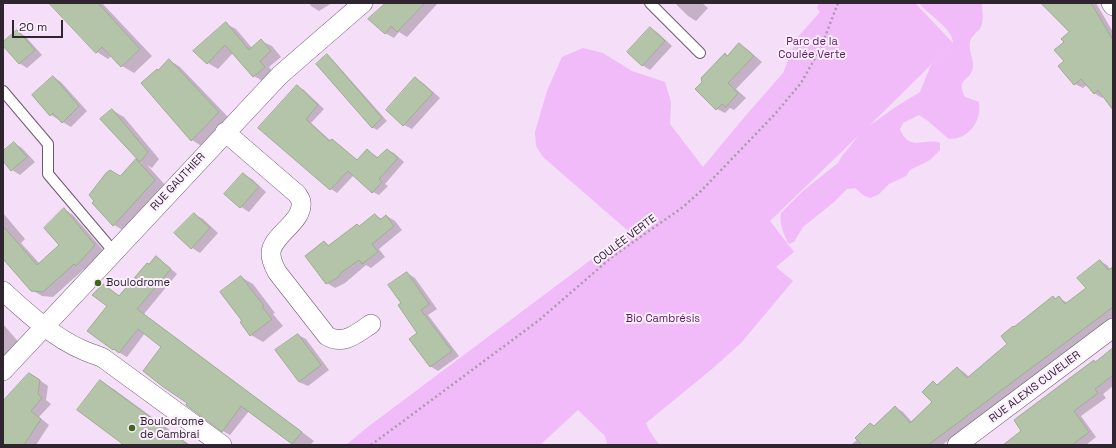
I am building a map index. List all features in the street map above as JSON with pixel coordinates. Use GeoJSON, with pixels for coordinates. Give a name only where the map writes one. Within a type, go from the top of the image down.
{"type":"FeatureCollection","features":[{"type":"Feature","properties":{"kind":"street","name":"RUE GAUTHIER"},"geometry":{"type":"LineString","coordinates":[[3,371],[225,132],[280,75],[363,3]]}},
{"type":"Feature","properties":{"kind":"street"},"geometry":{"type":"LineString","coordinates":[[225,132],[297,194],[301,201],[300,210],[286,230],[272,246],[270,254],[272,263],[277,272],[327,336],[333,340],[340,341],[347,339],[371,324]]}},
{"type":"Feature","properties":{"kind":"street"},"geometry":{"type":"LineString","coordinates":[[3,291],[58,336],[82,350],[103,358],[222,445]]}},
{"type":"Feature","properties":{"kind":"street","name":"RUE ALEXIS CUVELIER"},"geometry":{"type":"LineString","coordinates":[[957,445],[1113,328]]}},
{"type":"Feature","properties":{"kind":"lane"},"geometry":{"type":"LineString","coordinates":[[650,3],[700,53]]}},
{"type":"Feature","properties":{"kind":"lane"},"geometry":{"type":"LineString","coordinates":[[3,91],[48,144],[48,174],[114,252]]}},
{"type":"Feature","properties":{"kind":"path","name":"COULÉE VERTE"},"geometry":{"type":"LineString","coordinates":[[371,445],[538,321],[612,257],[683,207],[701,191],[775,114],[800,83],[821,47],[838,3]]}},
{"type":"Feature","properties":{"kind":"green space"},"geometry":{"type":"Polygon","coordinates":[[[819,3],[915,3],[953,43],[952,37],[945,27],[919,3],[982,3],[982,24],[970,42],[973,61],[972,72],[964,80],[962,86],[962,91],[965,97],[979,102],[976,122],[973,128],[963,136],[949,139],[919,115],[903,123],[900,129],[908,140],[918,143],[940,143],[940,150],[930,160],[910,170],[906,176],[889,184],[878,195],[870,198],[863,195],[855,188],[847,189],[834,202],[803,227],[794,242],[789,244],[782,229],[781,213],[804,190],[838,163],[859,135],[770,221],[794,252],[776,267],[793,281],[741,343],[712,369],[646,423],[659,445],[606,445],[607,443],[605,436],[578,410],[540,445],[346,445],[369,426],[616,241],[627,230],[543,157],[536,146],[535,132],[547,91],[562,57],[583,48],[603,53],[632,71],[665,82],[671,102],[670,124],[703,167],[783,73],[797,38],[820,12],[817,8],[819,3]],[[953,43],[869,126],[920,92],[931,65],[953,43]]]}},
{"type":"Feature","properties":{"kind":"building"},"geometry":{"type":"Polygon","coordinates":[[[49,3],[98,3],[140,49],[121,67],[102,47],[96,53],[49,3]]]}},
{"type":"Feature","properties":{"kind":"building"},"geometry":{"type":"Polygon","coordinates":[[[386,3],[425,3],[397,32],[391,26],[385,34],[368,19],[386,3]]]}},
{"type":"Feature","properties":{"kind":"building"},"geometry":{"type":"Polygon","coordinates":[[[1041,3],[1091,3],[1113,40],[1113,110],[1098,90],[1094,94],[1081,79],[1074,85],[1058,66],[1064,61],[1054,50],[1064,42],[1061,39],[1069,32],[1041,3]]]}},
{"type":"Feature","properties":{"kind":"building"},"geometry":{"type":"Polygon","coordinates":[[[226,22],[249,50],[261,39],[271,51],[260,61],[265,67],[253,77],[225,45],[207,64],[193,51],[226,22]]]}},
{"type":"Feature","properties":{"kind":"building"},"geometry":{"type":"Polygon","coordinates":[[[650,27],[665,41],[642,66],[627,52],[650,27]]]}},
{"type":"Feature","properties":{"kind":"building"},"geometry":{"type":"Polygon","coordinates":[[[17,30],[35,50],[19,64],[3,46],[3,42],[17,30]]]}},
{"type":"Feature","properties":{"kind":"building"},"geometry":{"type":"Polygon","coordinates":[[[739,43],[754,56],[728,83],[738,93],[726,107],[722,104],[716,110],[695,89],[702,82],[701,78],[725,53],[727,56],[739,43]]]}},
{"type":"Feature","properties":{"kind":"building"},"geometry":{"type":"Polygon","coordinates":[[[327,54],[382,118],[372,128],[316,64],[327,54]]]}},
{"type":"Feature","properties":{"kind":"building"},"geometry":{"type":"Polygon","coordinates":[[[169,59],[219,112],[191,141],[141,83],[169,59]]]}},
{"type":"Feature","properties":{"kind":"building"},"geometry":{"type":"Polygon","coordinates":[[[53,76],[79,106],[62,123],[53,113],[50,116],[32,95],[53,76]]]}},
{"type":"Feature","properties":{"kind":"building"},"geometry":{"type":"Polygon","coordinates":[[[415,77],[433,93],[403,126],[386,110],[415,77]]]}},
{"type":"Feature","properties":{"kind":"building"},"geometry":{"type":"Polygon","coordinates":[[[297,85],[318,105],[306,119],[329,141],[332,139],[357,160],[367,149],[377,158],[387,149],[398,158],[379,179],[382,182],[372,193],[348,171],[330,190],[258,128],[297,85]]]}},
{"type":"Feature","properties":{"kind":"building"},"geometry":{"type":"Polygon","coordinates":[[[112,109],[148,152],[140,162],[100,119],[112,109]]]}},
{"type":"Feature","properties":{"kind":"building"},"geometry":{"type":"Polygon","coordinates":[[[14,142],[27,157],[11,171],[3,161],[3,151],[14,142]]]}},
{"type":"Feature","properties":{"kind":"building"},"geometry":{"type":"Polygon","coordinates":[[[136,159],[155,180],[113,226],[92,203],[94,201],[89,195],[106,173],[110,170],[120,176],[136,159]]]}},
{"type":"Feature","properties":{"kind":"building"},"geometry":{"type":"Polygon","coordinates":[[[243,173],[259,187],[240,208],[224,194],[243,173]]]}},
{"type":"Feature","properties":{"kind":"building"},"geometry":{"type":"Polygon","coordinates":[[[64,208],[95,245],[76,266],[74,264],[43,292],[31,291],[3,259],[3,226],[37,265],[59,245],[44,228],[64,208]]]}},
{"type":"Feature","properties":{"kind":"building"},"geometry":{"type":"Polygon","coordinates":[[[194,213],[210,228],[191,249],[174,233],[194,213]]]}},
{"type":"Feature","properties":{"kind":"building"},"geometry":{"type":"Polygon","coordinates":[[[375,214],[380,220],[386,215],[394,226],[372,244],[378,252],[362,264],[359,260],[342,272],[337,278],[326,284],[305,256],[324,241],[328,246],[357,224],[359,226],[375,214]]]}},
{"type":"Feature","properties":{"kind":"building"},"geometry":{"type":"Polygon","coordinates":[[[156,256],[171,269],[137,309],[302,432],[292,444],[241,406],[222,432],[186,405],[187,403],[143,371],[161,347],[138,329],[119,353],[87,331],[107,306],[92,295],[103,284],[119,296],[147,263],[149,264],[156,256]]]}},
{"type":"Feature","properties":{"kind":"building"},"geometry":{"type":"Polygon","coordinates":[[[1100,260],[1108,270],[1113,267],[1113,307],[928,445],[862,445],[855,438],[870,423],[874,426],[895,406],[910,423],[932,402],[922,392],[933,381],[937,385],[957,367],[967,378],[1007,344],[1001,336],[1013,326],[1014,327],[1053,296],[1055,299],[1059,296],[1065,304],[1086,288],[1077,278],[1100,260]]]}},
{"type":"Feature","properties":{"kind":"building"},"geometry":{"type":"Polygon","coordinates":[[[407,272],[429,304],[421,310],[452,351],[430,367],[409,339],[417,333],[398,305],[401,303],[388,285],[407,272]]]}},
{"type":"Feature","properties":{"kind":"building"},"geometry":{"type":"Polygon","coordinates":[[[241,276],[272,319],[250,336],[240,322],[242,321],[220,292],[241,276]]]}},
{"type":"Feature","properties":{"kind":"building"},"geometry":{"type":"Polygon","coordinates":[[[298,334],[321,365],[299,382],[275,350],[298,334]]]}},
{"type":"Feature","properties":{"kind":"building"},"geometry":{"type":"Polygon","coordinates":[[[1113,348],[1113,375],[1095,389],[1098,393],[1074,411],[1089,432],[1072,445],[1003,445],[1021,431],[1014,420],[1094,360],[1095,362],[1113,348]]]}},
{"type":"Feature","properties":{"kind":"building"},"geometry":{"type":"Polygon","coordinates":[[[29,373],[40,380],[38,394],[42,398],[31,411],[41,419],[24,445],[3,445],[3,401],[29,373]]]}},
{"type":"Feature","properties":{"kind":"building","name":"Boulodrome de Cambrai"},"geometry":{"type":"Polygon","coordinates":[[[100,380],[188,445],[124,445],[77,410],[100,380]]]}},
{"type":"Feature","properties":{"kind":"place","name":"Boulodrome"},"geometry":{"type":"Point","coordinates":[98,283]}},
{"type":"Feature","properties":{"kind":"place","name":"Boulodrome de Cambrai"},"geometry":{"type":"Point","coordinates":[132,428]}},
{"type":"Feature","properties":{"kind":"park label","name":"Parc de la Coulée Verte"},"geometry":{"type":"Point","coordinates":[812,48]}},
{"type":"Feature","properties":{"kind":"park label","name":"Bio Cambrésis"},"geometry":{"type":"Point","coordinates":[663,319]}}]}
